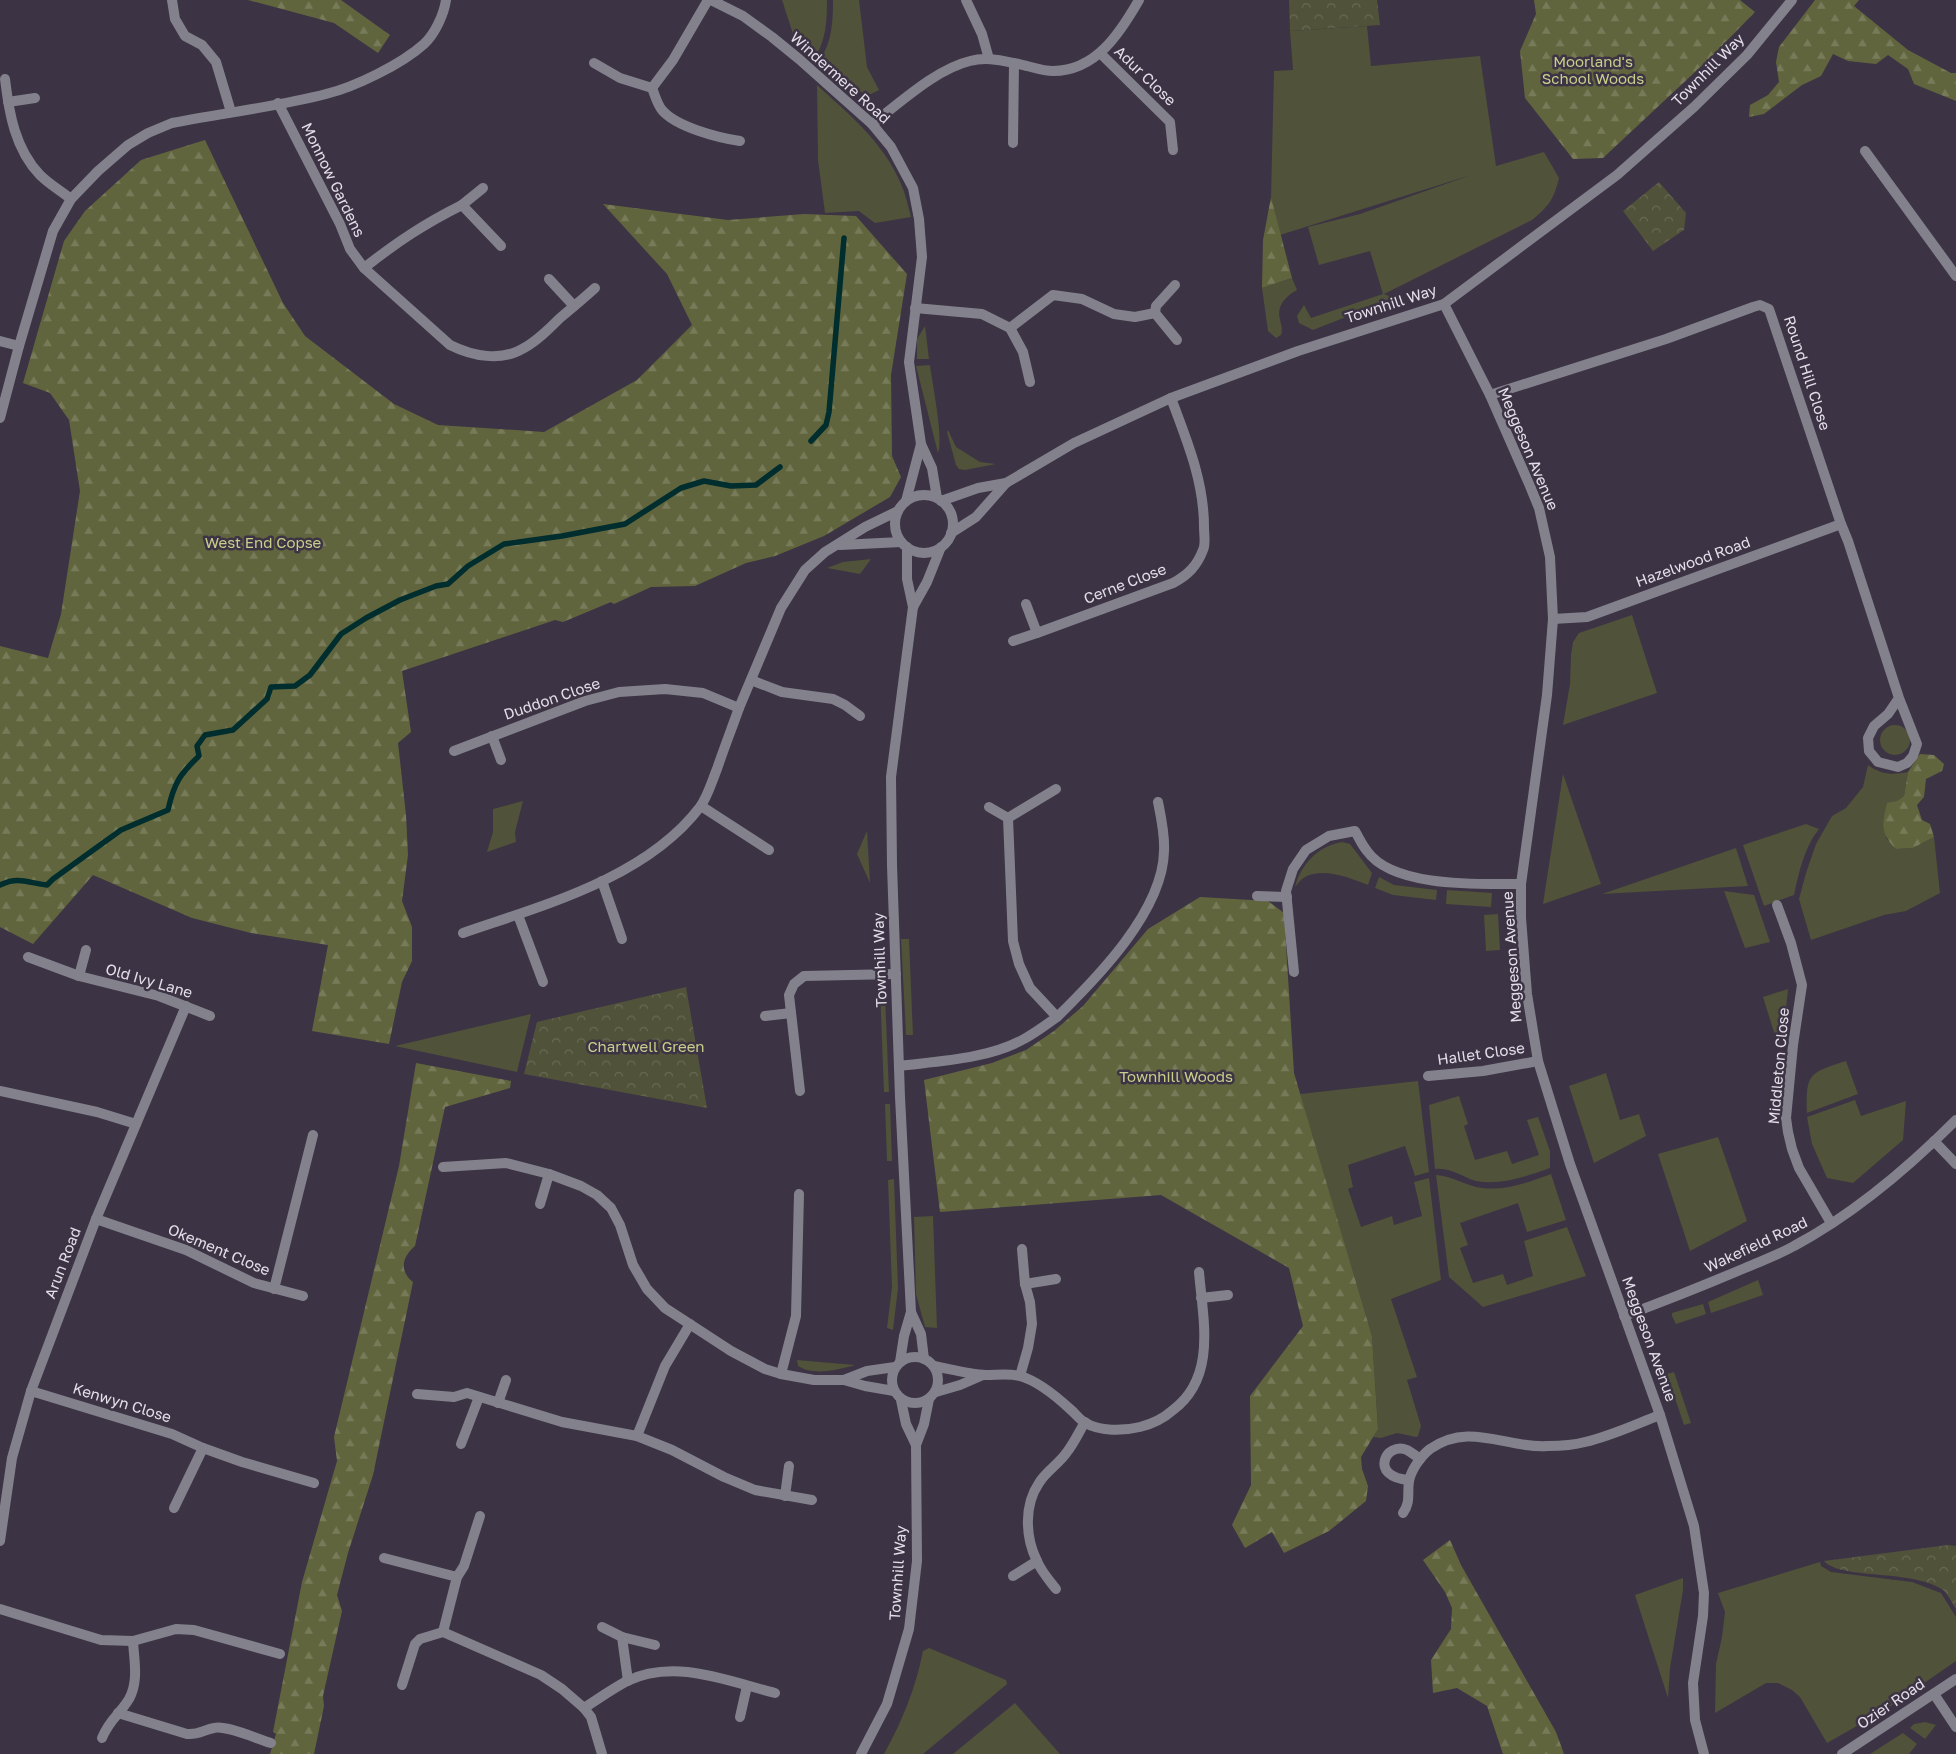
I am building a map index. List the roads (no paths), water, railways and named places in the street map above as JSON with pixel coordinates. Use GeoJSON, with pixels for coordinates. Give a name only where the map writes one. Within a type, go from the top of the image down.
{"type":"FeatureCollection","features":[{"type":"Feature","properties":{"kind":"street"},"geometry":{"type":"LineString","coordinates":[[172,0],[175,19],[185,36],[202,45],[216,62],[230,112]]}},
{"type":"Feature","properties":{"kind":"street"},"geometry":{"type":"LineString","coordinates":[[0,418],[53,231],[71,199],[98,171],[128,145],[148,133],[172,123],[328,94],[363,80],[404,59],[426,42],[436,27],[446,0]]}},
{"type":"Feature","properties":{"kind":"street"},"geometry":{"type":"LineString","coordinates":[[652,88],[673,60],[710,0]]}},
{"type":"Feature","properties":{"kind":"street","name":"Windermere Road"},"geometry":{"type":"LineString","coordinates":[[710,0],[743,16],[772,37],[872,124],[891,147],[913,188],[919,219],[922,256],[909,362],[921,444],[932,468],[939,499]]}},
{"type":"Feature","properties":{"kind":"street"},"geometry":{"type":"LineString","coordinates":[[966,0],[982,34],[989,59]]}},
{"type":"Feature","properties":{"kind":"street","name":"Townhill Way"},"geometry":{"type":"LineString","coordinates":[[952,533],[976,517],[1006,483],[1074,443],[1170,398],[1298,351],[1444,304],[1624,169],[1694,107],[1747,55],[1792,0]]}},
{"type":"Feature","properties":{"kind":"street","name":"Adur Close"},"geometry":{"type":"LineString","coordinates":[[872,124],[930,81],[957,64],[989,59],[1052,71],[1073,68],[1100,53],[1124,26],[1138,1]]}},
{"type":"Feature","properties":{"kind":"street","name":"Adur Close"},"geometry":{"type":"LineString","coordinates":[[1100,53],[1170,122],[1173,150]]}},
{"type":"Feature","properties":{"kind":"street"},"geometry":{"type":"LineString","coordinates":[[594,63],[620,78],[652,88],[662,110],[672,118],[699,132],[740,141]]}},
{"type":"Feature","properties":{"kind":"street"},"geometry":{"type":"LineString","coordinates":[[1013,143],[1014,63]]}},
{"type":"Feature","properties":{"kind":"street"},"geometry":{"type":"LineString","coordinates":[[5,79],[16,136],[27,157],[40,175],[71,199]]}},
{"type":"Feature","properties":{"kind":"street"},"geometry":{"type":"LineString","coordinates":[[8,102],[35,98]]}},
{"type":"Feature","properties":{"kind":"street","name":"Monnow Gardens"},"geometry":{"type":"LineString","coordinates":[[278,103],[340,224],[350,249],[364,268],[450,345],[463,352],[479,356],[499,356],[518,352],[532,343],[595,288]]}},
{"type":"Feature","properties":{"kind":"street"},"geometry":{"type":"LineString","coordinates":[[1865,151],[1956,276]]}},
{"type":"Feature","properties":{"kind":"street"},"geometry":{"type":"LineString","coordinates":[[364,268],[400,240],[423,225],[462,205],[483,188]]}},
{"type":"Feature","properties":{"kind":"street"},"geometry":{"type":"LineString","coordinates":[[462,205],[501,246]]}},
{"type":"Feature","properties":{"kind":"street"},"geometry":{"type":"LineString","coordinates":[[549,279],[574,306]]}},
{"type":"Feature","properties":{"kind":"street"},"geometry":{"type":"LineString","coordinates":[[1175,285],[1156,306],[1155,313],[1177,340]]}},
{"type":"Feature","properties":{"kind":"street"},"geometry":{"type":"LineString","coordinates":[[1010,328],[1053,295],[1082,300],[1114,314],[1135,317],[1155,313]]}},
{"type":"Feature","properties":{"kind":"street","name":"Meggeson Avenue"},"geometry":{"type":"LineString","coordinates":[[1444,304],[1490,396],[1538,508],[1550,557],[1553,619],[1547,695],[1521,884],[1521,918],[1527,994],[1538,1061],[1570,1164],[1660,1415],[1694,1526],[1703,1580],[1703,1616],[1693,1683],[1695,1720],[1704,1754]]}},
{"type":"Feature","properties":{"kind":"street","name":"Round Hill Close"},"geometry":{"type":"LineString","coordinates":[[1490,396],[1666,339],[1760,305],[1769,308],[1899,698],[1917,744],[1913,756],[1907,763],[1898,767],[1878,762],[1869,751],[1868,738],[1874,726],[1888,714],[1899,698]]}},
{"type":"Feature","properties":{"kind":"street"},"geometry":{"type":"LineString","coordinates":[[915,308],[982,314],[1010,328],[1023,352],[1030,382]]}},
{"type":"Feature","properties":{"kind":"street"},"geometry":{"type":"LineString","coordinates":[[0,341],[19,346]]}},
{"type":"Feature","properties":{"kind":"street","name":"Cerne Close"},"geometry":{"type":"LineString","coordinates":[[1013,641],[1173,583],[1187,576],[1197,564],[1204,548],[1202,492],[1193,454],[1170,398]]}},
{"type":"Feature","properties":{"kind":"street","name":"Windermere Road"},"geometry":{"type":"LineString","coordinates":[[906,502],[921,444]]}},
{"type":"Feature","properties":{"kind":"street","name":"Townhill Way"},"geometry":{"type":"LineString","coordinates":[[939,499],[978,488],[1006,483]]}},
{"type":"Feature","properties":{"kind":"street"},"geometry":{"type":"LineString","coordinates":[[463,933],[518,915],[629,869],[673,836],[700,806],[708,793],[739,708],[781,608],[805,570],[825,552],[865,527],[898,511],[906,502],[921,495],[939,499],[948,507],[952,515],[952,533],[941,547],[933,551],[915,551],[904,544],[895,527],[898,511]]}},
{"type":"Feature","properties":{"kind":"street","name":"Hazelwood Road"},"geometry":{"type":"LineString","coordinates":[[1553,619],[1587,616],[1841,524]]}},
{"type":"Feature","properties":{"kind":"street"},"geometry":{"type":"LineString","coordinates":[[839,545],[904,544]]}},
{"type":"Feature","properties":{"kind":"street","name":"Townhill Way"},"geometry":{"type":"LineString","coordinates":[[898,1364],[911,1312],[899,1066],[891,776],[913,607],[907,579],[904,544]]}},
{"type":"Feature","properties":{"kind":"street","name":"Townhill Way"},"geometry":{"type":"LineString","coordinates":[[913,607],[927,582],[941,547]]}},
{"type":"Feature","properties":{"kind":"street"},"geometry":{"type":"LineString","coordinates":[[1026,604],[1037,632]]}},
{"type":"Feature","properties":{"kind":"street"},"geometry":{"type":"LineString","coordinates":[[751,680],[782,692],[833,699],[845,704],[860,716]]}},
{"type":"Feature","properties":{"kind":"street","name":"Duddon Close"},"geometry":{"type":"LineString","coordinates":[[454,751],[585,701],[619,692],[665,689],[703,694],[739,708]]}},
{"type":"Feature","properties":{"kind":"street","name":"Duddon Close"},"geometry":{"type":"LineString","coordinates":[[492,736],[501,760]]}},
{"type":"Feature","properties":{"kind":"street"},"geometry":{"type":"LineString","coordinates":[[1008,818],[1056,789]]}},
{"type":"Feature","properties":{"kind":"street"},"geometry":{"type":"LineString","coordinates":[[899,1066],[952,1060],[986,1053],[1023,1040],[1057,1017],[1094,981],[1145,913],[1160,880],[1164,850],[1158,802]]}},
{"type":"Feature","properties":{"kind":"street"},"geometry":{"type":"LineString","coordinates":[[700,806],[769,850]]}},
{"type":"Feature","properties":{"kind":"street"},"geometry":{"type":"LineString","coordinates":[[989,807],[1008,818]]}},
{"type":"Feature","properties":{"kind":"street"},"geometry":{"type":"LineString","coordinates":[[1008,818],[1013,941],[1019,964],[1030,988],[1057,1017]]}},
{"type":"Feature","properties":{"kind":"street"},"geometry":{"type":"LineString","coordinates":[[1294,972],[1286,891],[1293,869],[1306,850],[1329,836],[1355,831],[1367,853],[1392,871],[1421,879],[1465,884],[1521,884]]}},
{"type":"Feature","properties":{"kind":"street"},"geometry":{"type":"LineString","coordinates":[[602,881],[622,939]]}},
{"type":"Feature","properties":{"kind":"street"},"geometry":{"type":"LineString","coordinates":[[1257,896],[1287,897]]}},
{"type":"Feature","properties":{"kind":"street","name":"Middleton Close"},"geometry":{"type":"LineString","coordinates":[[1777,904],[1791,943],[1802,985],[1786,1118],[1788,1132],[1799,1168],[1831,1223]]}},
{"type":"Feature","properties":{"kind":"street"},"geometry":{"type":"LineString","coordinates":[[518,915],[544,982]]}},
{"type":"Feature","properties":{"kind":"street"},"geometry":{"type":"LineString","coordinates":[[79,976],[86,950]]}},
{"type":"Feature","properties":{"kind":"street","name":"Old Ivy Lane"},"geometry":{"type":"LineString","coordinates":[[28,957],[79,976],[159,996],[210,1016]]}},
{"type":"Feature","properties":{"kind":"street"},"geometry":{"type":"LineString","coordinates":[[800,1091],[789,995],[794,984],[804,976],[896,974]]}},
{"type":"Feature","properties":{"kind":"street","name":"Arun Road"},"geometry":{"type":"LineString","coordinates":[[0,1541],[12,1458],[31,1391],[96,1218],[186,1006]]}},
{"type":"Feature","properties":{"kind":"street"},"geometry":{"type":"LineString","coordinates":[[765,1016],[792,1013]]}},
{"type":"Feature","properties":{"kind":"street","name":"Hallet Close"},"geometry":{"type":"LineString","coordinates":[[1428,1076],[1483,1071],[1538,1061]]}},
{"type":"Feature","properties":{"kind":"street"},"geometry":{"type":"LineString","coordinates":[[0,1091],[97,1112],[136,1124]]}},
{"type":"Feature","properties":{"kind":"street","name":"Wakefield Road"},"geometry":{"type":"LineString","coordinates":[[1624,1316],[1711,1283],[1792,1247],[1865,1200],[1956,1120]]}},
{"type":"Feature","properties":{"kind":"street","name":"Okement Close"},"geometry":{"type":"LineString","coordinates":[[274,1289],[313,1135]]}},
{"type":"Feature","properties":{"kind":"street"},"geometry":{"type":"LineString","coordinates":[[1934,1141],[1956,1164]]}},
{"type":"Feature","properties":{"kind":"street"},"geometry":{"type":"LineString","coordinates":[[443,1167],[506,1163],[549,1174],[580,1186],[597,1196],[611,1208],[620,1225],[625,1245],[641,1280],[665,1308],[746,1360],[781,1374],[814,1380],[844,1380],[894,1391]]}},
{"type":"Feature","properties":{"kind":"street"},"geometry":{"type":"LineString","coordinates":[[540,1204],[549,1174]]}},
{"type":"Feature","properties":{"kind":"street"},"geometry":{"type":"LineString","coordinates":[[781,1374],[796,1316],[798,1194]]}},
{"type":"Feature","properties":{"kind":"street","name":"Okement Close"},"geometry":{"type":"LineString","coordinates":[[96,1218],[186,1250],[234,1275],[274,1289],[303,1296]]}},
{"type":"Feature","properties":{"kind":"street"},"geometry":{"type":"LineString","coordinates":[[1020,1376],[1032,1324],[1030,1302],[1025,1284],[1022,1249]]}},
{"type":"Feature","properties":{"kind":"street"},"geometry":{"type":"LineString","coordinates":[[844,1380],[867,1371],[898,1364],[912,1357],[924,1359],[934,1366],[984,1375],[1008,1374],[1020,1376],[1034,1382],[1085,1422],[1102,1428],[1123,1430],[1145,1426],[1164,1417],[1182,1403],[1195,1386],[1203,1364],[1205,1346],[1199,1272]]}},
{"type":"Feature","properties":{"kind":"street"},"geometry":{"type":"LineString","coordinates":[[1025,1284],[1056,1279]]}},
{"type":"Feature","properties":{"kind":"street"},"geometry":{"type":"LineString","coordinates":[[1201,1298],[1228,1295]]}},
{"type":"Feature","properties":{"kind":"street","name":"Townhill Way"},"geometry":{"type":"LineString","coordinates":[[911,1312],[921,1334],[924,1359]]}},
{"type":"Feature","properties":{"kind":"street"},"geometry":{"type":"LineString","coordinates":[[637,1436],[665,1366],[690,1324]]}},
{"type":"Feature","properties":{"kind":"street"},"geometry":{"type":"LineString","coordinates":[[898,1364],[891,1379],[894,1391],[901,1400],[915,1404],[932,1395],[984,1375]]}},
{"type":"Feature","properties":{"kind":"street"},"geometry":{"type":"LineString","coordinates":[[932,1395],[938,1378],[934,1366]]}},
{"type":"Feature","properties":{"kind":"street"},"geometry":{"type":"LineString","coordinates":[[498,1403],[506,1380]]}},
{"type":"Feature","properties":{"kind":"street","name":"Kenwyn Close"},"geometry":{"type":"LineString","coordinates":[[31,1391],[172,1434],[242,1462],[314,1483]]}},
{"type":"Feature","properties":{"kind":"street"},"geometry":{"type":"LineString","coordinates":[[417,1394],[454,1397],[467,1393],[562,1422],[637,1436],[672,1450],[724,1477],[755,1490],[812,1500]]}},
{"type":"Feature","properties":{"kind":"street","name":"Townhill Way"},"geometry":{"type":"LineString","coordinates":[[861,1754],[886,1704],[909,1629],[917,1562],[916,1445],[932,1395]]}},
{"type":"Feature","properties":{"kind":"street"},"geometry":{"type":"LineString","coordinates":[[462,1444],[479,1397]]}},
{"type":"Feature","properties":{"kind":"street","name":"Townhill Way"},"geometry":{"type":"LineString","coordinates":[[901,1400],[906,1424],[916,1445]]}},
{"type":"Feature","properties":{"kind":"street"},"geometry":{"type":"LineString","coordinates":[[1403,1513],[1409,1501],[1409,1480],[1420,1459],[1430,1449],[1440,1444],[1467,1436],[1485,1436],[1522,1445],[1556,1446],[1585,1442],[1660,1415]]}},
{"type":"Feature","properties":{"kind":"street"},"geometry":{"type":"LineString","coordinates":[[1056,1590],[1037,1561],[1028,1531],[1028,1513],[1038,1484],[1047,1472],[1067,1453],[1085,1422]]}},
{"type":"Feature","properties":{"kind":"street"},"geometry":{"type":"LineString","coordinates":[[174,1508],[203,1448]]}},
{"type":"Feature","properties":{"kind":"street"},"geometry":{"type":"LineString","coordinates":[[1409,1480],[1397,1479],[1388,1474],[1385,1464],[1387,1455],[1391,1451],[1401,1448],[1411,1452],[1420,1459]]}},
{"type":"Feature","properties":{"kind":"street"},"geometry":{"type":"LineString","coordinates":[[785,1496],[789,1466]]}},
{"type":"Feature","properties":{"kind":"street"},"geometry":{"type":"LineString","coordinates":[[443,1632],[457,1577],[464,1566],[480,1516]]}},
{"type":"Feature","properties":{"kind":"street"},"geometry":{"type":"LineString","coordinates":[[384,1558],[457,1577]]}},
{"type":"Feature","properties":{"kind":"street"},"geometry":{"type":"LineString","coordinates":[[1013,1576],[1037,1561]]}},
{"type":"Feature","properties":{"kind":"street"},"geometry":{"type":"LineString","coordinates":[[0,1609],[101,1640],[133,1641],[176,1630],[194,1630],[280,1654]]}},
{"type":"Feature","properties":{"kind":"street"},"geometry":{"type":"LineString","coordinates":[[602,1627],[622,1638],[655,1645]]}},
{"type":"Feature","properties":{"kind":"street"},"geometry":{"type":"LineString","coordinates":[[402,1685],[415,1644],[420,1639],[443,1632],[541,1675],[562,1689],[584,1708],[591,1717],[602,1754]]}},
{"type":"Feature","properties":{"kind":"street"},"geometry":{"type":"LineString","coordinates":[[622,1638],[628,1681]]}},
{"type":"Feature","properties":{"kind":"street"},"geometry":{"type":"LineString","coordinates":[[102,1738],[111,1720],[129,1699],[134,1686],[136,1673],[133,1641]]}},
{"type":"Feature","properties":{"kind":"street"},"geometry":{"type":"LineString","coordinates":[[584,1708],[628,1681],[648,1674],[668,1671],[687,1671],[775,1693]]}},
{"type":"Feature","properties":{"kind":"street","name":"Ozier Road"},"geometry":{"type":"LineString","coordinates":[[1842,1754],[1956,1679]]}},
{"type":"Feature","properties":{"kind":"street"},"geometry":{"type":"LineString","coordinates":[[740,1717],[747,1686]]}},
{"type":"Feature","properties":{"kind":"street"},"geometry":{"type":"LineString","coordinates":[[1934,1694],[1956,1727]]}},
{"type":"Feature","properties":{"kind":"street"},"geometry":{"type":"LineString","coordinates":[[118,1713],[187,1734],[197,1735],[214,1728],[225,1729],[271,1743]]}},
{"type":"Feature","properties":{"kind":"waterway"},"geometry":{"type":"LineString","coordinates":[[811,441],[826,425],[829,412],[844,238]]}},
{"type":"Feature","properties":{"kind":"waterway"},"geometry":{"type":"LineString","coordinates":[[0,885],[13,881],[47,885],[121,830],[168,810],[175,786],[182,774],[199,756],[197,746],[205,735],[233,730],[267,699],[271,687],[295,686],[310,675],[341,634],[366,618],[400,600],[436,586],[448,584],[468,566],[504,544],[562,536],[625,524],[681,488],[704,481],[731,486],[756,485],[780,467]]}},
{"type":"Feature","properties":{"kind":"park label","name":"Moorland's School Woods"},"geometry":{"type":"Point","coordinates":[1593,70]}},
{"type":"Feature","properties":{"kind":"park label","name":"West End Copse"},"geometry":{"type":"Point","coordinates":[263,543]}},
{"type":"Feature","properties":{"kind":"park label","name":"Chartwell Green"},"geometry":{"type":"Point","coordinates":[646,1047]}},
{"type":"Feature","properties":{"kind":"park label","name":"Townhill Woods"},"geometry":{"type":"Point","coordinates":[1176,1077]}}]}
